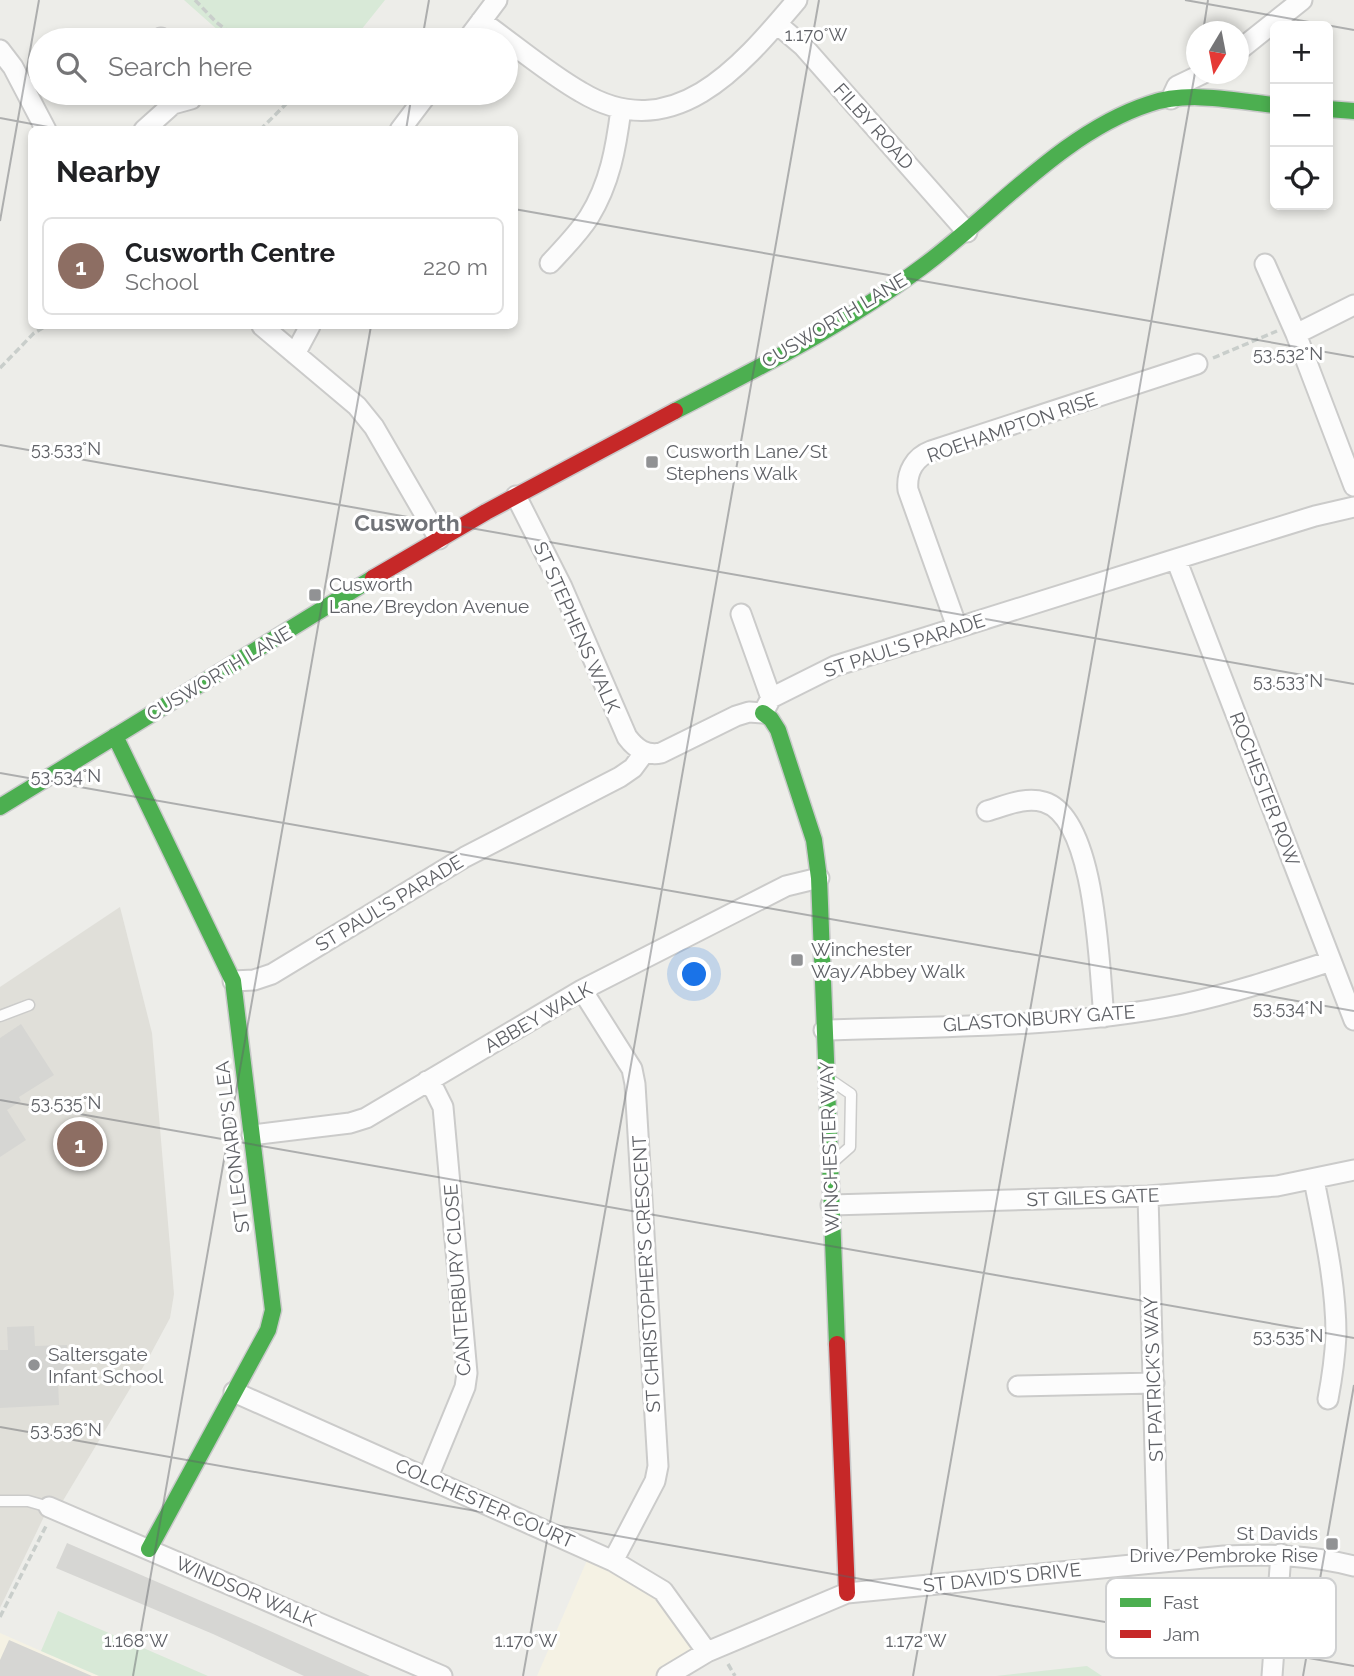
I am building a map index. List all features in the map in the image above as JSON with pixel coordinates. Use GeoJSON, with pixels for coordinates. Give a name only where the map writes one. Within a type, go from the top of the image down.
{"type":"FeatureCollection","features":[{"type":"Feature","properties":{"kind":"street"},"geometry":{"type":"LineString","coordinates":[[476,28],[497,0]]}},
{"type":"Feature","properties":{"kind":"street"},"geometry":{"type":"LineString","coordinates":[[518,47],[582,93],[621,109],[646,111],[668,108],[697,96],[730,73],[797,0]]}},
{"type":"Feature","properties":{"kind":"street"},"geometry":{"type":"LineString","coordinates":[[1249,42],[1302,0]]}},
{"type":"Feature","properties":{"kind":"street"},"geometry":{"type":"LineString","coordinates":[[481,21],[491,28]]}},
{"type":"Feature","properties":{"kind":"street","name":"FILBY ROAD"},"geometry":{"type":"LineString","coordinates":[[777,24],[803,46],[967,232]]}},
{"type":"Feature","properties":{"kind":"street"},"geometry":{"type":"LineString","coordinates":[[0,50],[13,67],[28,96]]}},
{"type":"Feature","properties":{"kind":"street","name":"CUSWORTH LANE"},"geometry":{"type":"LineString","coordinates":[[0,807],[439,539],[837,323],[902,282],[967,232],[1042,167],[1082,138],[1135,108],[1171,99],[1177,86],[1186,82]]}},
{"type":"Feature","properties":{"kind":"street"},"geometry":{"type":"LineString","coordinates":[[1171,99],[1194,98],[1270,105]]}},
{"type":"Feature","properties":{"kind":"street"},"geometry":{"type":"LineString","coordinates":[[33,105],[44,126]]}},
{"type":"Feature","properties":{"kind":"street"},"geometry":{"type":"LineString","coordinates":[[148,126],[169,105]]}},
{"type":"Feature","properties":{"kind":"street"},"geometry":{"type":"LineString","coordinates":[[403,126],[419,105]]}},
{"type":"Feature","properties":{"kind":"street"},"geometry":{"type":"LineString","coordinates":[[549,267],[587,220],[607,182],[615,156],[621,109]]}},
{"type":"Feature","properties":{"kind":"street"},"geometry":{"type":"LineString","coordinates":[[1333,109],[1354,111]]}},
{"type":"Feature","properties":{"kind":"street"},"geometry":{"type":"LineString","coordinates":[[1265,264],[1294,330],[1354,485]]}},
{"type":"Feature","properties":{"kind":"street"},"geometry":{"type":"LineString","coordinates":[[1294,330],[1354,305]]}},
{"type":"Feature","properties":{"kind":"street"},"geometry":{"type":"LineString","coordinates":[[266,329],[357,406],[374,427],[439,539]]}},
{"type":"Feature","properties":{"kind":"street"},"geometry":{"type":"LineString","coordinates":[[295,354],[308,329]]}},
{"type":"Feature","properties":{"kind":"street","name":"ROEHAMPTON RISE"},"geometry":{"type":"LineString","coordinates":[[957,627],[908,490],[909,472],[915,462],[932,451],[1197,364]]}},
{"type":"Feature","properties":{"kind":"street","name":"ST STEPHENS WALK"},"geometry":{"type":"LineString","coordinates":[[516,496],[562,587],[626,737],[644,752]]}},
{"type":"Feature","properties":{"kind":"street","name":"ST PAUL'S PARADE"},"geometry":{"type":"LineString","coordinates":[[233,981],[254,981],[272,974],[465,856],[627,772],[644,752],[653,755],[661,753],[736,716],[767,705],[835,666],[1175,559],[1354,507]]}},
{"type":"Feature","properties":{"kind":"street","name":"ROCHESTER ROW"},"geometry":{"type":"LineString","coordinates":[[1175,559],[1354,1020]]}},
{"type":"Feature","properties":{"kind":"street","name":"WINCHESTER WAY"},"geometry":{"type":"LineString","coordinates":[[741,614],[767,705],[778,730],[814,840],[819,878],[847,1593]]}},
{"type":"Feature","properties":{"kind":"street","name":"ST LEONARD'S LEA"},"geometry":{"type":"LineString","coordinates":[[115,736],[233,981],[273,1310],[268,1330],[149,1549]]}},
{"type":"Feature","properties":{"kind":"street"},"geometry":{"type":"LineString","coordinates":[[983,813],[1024,800],[1046,802],[1065,817],[1075,833],[1087,867],[1093,904],[1104,1017]]}},
{"type":"Feature","properties":{"kind":"street","name":"ABBEY WALK"},"geometry":{"type":"LineString","coordinates":[[252,1135],[350,1123],[366,1118],[582,990],[786,886],[819,878]]}},
{"type":"Feature","properties":{"kind":"street","name":"GLASTONBURY GATE"},"geometry":{"type":"LineString","coordinates":[[824,1030],[1012,1024],[1104,1017],[1240,991],[1331,961]]}},
{"type":"Feature","properties":{"kind":"street","name":"ST CHRISTOPHER'S CRESCENT"},"geometry":{"type":"LineString","coordinates":[[582,990],[632,1069],[635,1084],[658,1466],[655,1480],[613,1561]]}},
{"type":"Feature","properties":{"kind":"street","name":"CANTERBURY CLOSE"},"geometry":{"type":"LineString","coordinates":[[427,1081],[443,1107],[467,1373],[465,1387],[428,1477]]}},
{"type":"Feature","properties":{"kind":"street","name":"ST GILES GATE"},"geometry":{"type":"LineString","coordinates":[[831,1205],[1148,1196],[1277,1186],[1354,1170]]}},
{"type":"Feature","properties":{"kind":"street"},"geometry":{"type":"LineString","coordinates":[[1314,1180],[1344,1347],[1328,1399]]}},
{"type":"Feature","properties":{"kind":"street","name":"ST PATRICK'S WAY"},"geometry":{"type":"LineString","coordinates":[[1148,1196],[1158,1561]]}},
{"type":"Feature","properties":{"kind":"street"},"geometry":{"type":"LineString","coordinates":[[1012,1387],[1154,1383]]}},
{"type":"Feature","properties":{"kind":"street","name":"COLCHESTER COURT"},"geometry":{"type":"LineString","coordinates":[[234,1392],[613,1561],[663,1591],[707,1652]]}},
{"type":"Feature","properties":{"kind":"street","name":"WINDSOR WALK"},"geometry":{"type":"LineString","coordinates":[[51,1508],[442,1676]]}},
{"type":"Feature","properties":{"kind":"street"},"geometry":{"type":"LineString","coordinates":[[1279,1578],[1281,1554]]}},
{"type":"Feature","properties":{"kind":"street","name":"ST DAVID'S DRIVE"},"geometry":{"type":"LineString","coordinates":[[667,1676],[707,1652],[847,1593],[1158,1561],[1281,1554],[1331,1560],[1354,1566]]}},
{"type":"Feature","properties":{"kind":"street"},"geometry":{"type":"LineString","coordinates":[[1272,1676],[1273,1658]]}},
{"type":"Feature","properties":{"kind":"lane"},"geometry":{"type":"LineString","coordinates":[[0,1016],[29,1005]]}},
{"type":"Feature","properties":{"kind":"lane"},"geometry":{"type":"LineString","coordinates":[[826,1077],[851,1094],[850,1147],[829,1166]]}},
{"type":"Feature","properties":{"kind":"lane"},"geometry":{"type":"LineString","coordinates":[[0,1501],[28,1501],[51,1508]]}},
{"type":"Feature","properties":{"kind":"path"},"geometry":{"type":"LineString","coordinates":[[195,0],[224,28]]}},
{"type":"Feature","properties":{"kind":"path"},"geometry":{"type":"LineString","coordinates":[[264,126],[286,105]]}},
{"type":"Feature","properties":{"kind":"path"},"geometry":{"type":"LineString","coordinates":[[0,368],[41,329]]}},
{"type":"Feature","properties":{"kind":"path"},"geometry":{"type":"LineString","coordinates":[[1197,364],[1294,330]]}},
{"type":"Feature","properties":{"kind":"path"},"geometry":{"type":"LineString","coordinates":[[0,1617],[51,1508]]}},
{"type":"Feature","properties":{"kind":"shaded area"},"geometry":{"type":"Polygon","coordinates":[[[120,907],[152,1033],[174,1294],[170,1318],[61,1504],[52,1500],[0,1608],[0,987],[120,907]]]}},
{"type":"Feature","properties":{"kind":"shaded area"},"geometry":{"type":"Polygon","coordinates":[[[591,1551],[649,1581],[707,1652],[672,1676],[537,1676],[591,1551]]]}},
{"type":"Feature","properties":{"kind":"shaded area"},"geometry":{"type":"Polygon","coordinates":[[[0,1633],[41,1651],[99,1676],[0,1676],[0,1633]]]}},
{"type":"Feature","properties":{"kind":"green space"},"geometry":{"type":"Polygon","coordinates":[[[184,0],[385,0],[363,28],[216,28],[184,0]]]}},
{"type":"Feature","properties":{"kind":"green space"},"geometry":{"type":"Polygon","coordinates":[[[58,1611],[208,1676],[99,1676],[41,1651],[58,1611]]]}},
{"type":"Feature","properties":{"kind":"green space"},"geometry":{"type":"Polygon","coordinates":[[[1087,1666],[1102,1676],[996,1676],[1087,1666]]]}},
{"type":"Feature","properties":{"kind":"building"},"geometry":{"type":"Polygon","coordinates":[[[21,1024],[54,1075],[19,1097],[21,1101],[7,1110],[26,1140],[0,1157],[0,1038],[21,1024]]]}},
{"type":"Feature","properties":{"kind":"building","name":"Saltersgate Infant School"},"geometry":{"type":"Polygon","coordinates":[[[34,1326],[35,1346],[67,1345],[68,1379],[58,1380],[59,1405],[0,1408],[0,1350],[8,1350],[7,1327],[34,1326]]]}},
{"type":"Feature","properties":{"kind":"building"},"geometry":{"type":"Polygon","coordinates":[[[67,1543],[370,1676],[304,1676],[213,1634],[56,1568],[67,1543]]]}},
{"type":"Feature","properties":{"kind":"building"},"geometry":{"type":"Polygon","coordinates":[[[9,1640],[92,1676],[0,1676],[0,1660],[9,1640]]]}},
{"type":"Feature","properties":{"kind":"traffic: fast"},"geometry":{"type":"LineString","coordinates":[[675,411],[802,344],[893,288],[949,246],[1058,154],[1118,117],[1149,104],[1180,98],[1212,98],[1270,104]]}},
{"type":"Feature","properties":{"kind":"traffic: fast"},"geometry":{"type":"LineString","coordinates":[[1333,109],[1354,111]]}},
{"type":"Feature","properties":{"kind":"traffic: fast"},"geometry":{"type":"LineString","coordinates":[[0,807],[373,578]]}},
{"type":"Feature","properties":{"kind":"traffic: fast"},"geometry":{"type":"LineString","coordinates":[[763,713],[778,730],[814,840],[819,878],[837,1344]]}},
{"type":"Feature","properties":{"kind":"traffic: fast"},"geometry":{"type":"LineString","coordinates":[[115,736],[233,981],[273,1310],[268,1330],[149,1549]]}},
{"type":"Feature","properties":{"kind":"traffic: jam"},"geometry":{"type":"LineString","coordinates":[[373,578],[486,512],[675,411]]}},
{"type":"Feature","properties":{"kind":"traffic: jam"},"geometry":{"type":"LineString","coordinates":[[837,1344],[847,1593]]}},
{"type":"Feature","properties":{"kind":"place","name":"Cusworth Lane/St Stephens Walk"},"geometry":{"type":"Point","coordinates":[652,462]}},
{"type":"Feature","properties":{"kind":"place","name":"Cusworth Lane/Breydon Avenue"},"geometry":{"type":"Point","coordinates":[315,595]}},
{"type":"Feature","properties":{"kind":"place","name":"Winchester Way/Abbey Walk"},"geometry":{"type":"Point","coordinates":[797,960]}},
{"type":"Feature","properties":{"kind":"place","name":"Cusworth Centre"},"geometry":{"type":"Point","coordinates":[80,1144]}},
{"type":"Feature","properties":{"kind":"place","name":"Saltersgate Infant School"},"geometry":{"type":"Point","coordinates":[34,1365]}},
{"type":"Feature","properties":{"kind":"place","name":"St Davids Drive/Pembroke Rise"},"geometry":{"type":"Point","coordinates":[1332,1544]}},
{"type":"Feature","properties":{"kind":"district","name":"Cusworth"},"geometry":{"type":"Point","coordinates":[407,522]}}]}
